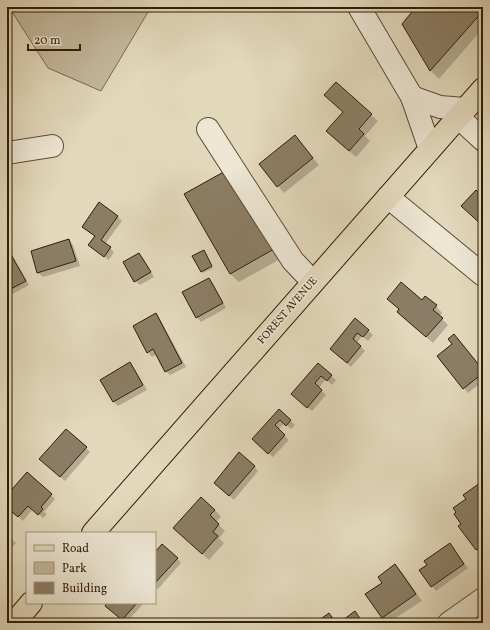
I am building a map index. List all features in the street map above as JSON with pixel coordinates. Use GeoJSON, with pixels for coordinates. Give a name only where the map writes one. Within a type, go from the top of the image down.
{"type":"FeatureCollection","features":[{"type":"Feature","properties":{"kind":"main road","name":"FOREST AVENUE"},"geometry":{"type":"LineString","coordinates":[[94,532],[483,89]]}},
{"type":"Feature","properties":{"kind":"main road"},"geometry":{"type":"LineString","coordinates":[[14,623],[31,604]]}},
{"type":"Feature","properties":{"kind":"street"},"geometry":{"type":"LineString","coordinates":[[364,10],[412,97],[430,149]]}},
{"type":"Feature","properties":{"kind":"street"},"geometry":{"type":"LineString","coordinates":[[412,97],[461,113],[483,140]]}},
{"type":"Feature","properties":{"kind":"street"},"geometry":{"type":"LineString","coordinates":[[208,129],[293,261],[313,282]]}},
{"type":"Feature","properties":{"kind":"street"},"geometry":{"type":"LineString","coordinates":[[7,153],[52,146]]}},
{"type":"Feature","properties":{"kind":"street"},"geometry":{"type":"LineString","coordinates":[[388,197],[483,276]]}},
{"type":"Feature","properties":{"kind":"street"},"geometry":{"type":"LineString","coordinates":[[449,623],[483,598]]}},
{"type":"Feature","properties":{"kind":"green space"},"geometry":{"type":"Polygon","coordinates":[[[9,7],[151,7],[101,91],[48,68],[9,7]]]}},
{"type":"Feature","properties":{"kind":"building"},"geometry":{"type":"Polygon","coordinates":[[[416,7],[483,7],[483,11],[430,71],[402,24],[416,7]]]}},
{"type":"Feature","properties":{"kind":"building"},"geometry":{"type":"Polygon","coordinates":[[[336,82],[372,114],[359,129],[364,134],[349,151],[326,131],[343,112],[324,95],[336,82]]]}},
{"type":"Feature","properties":{"kind":"building"},"geometry":{"type":"Polygon","coordinates":[[[295,135],[313,158],[277,187],[259,164],[295,135]]]}},
{"type":"Feature","properties":{"kind":"building"},"geometry":{"type":"Polygon","coordinates":[[[229,169],[274,249],[230,274],[184,194],[229,169]]]}},
{"type":"Feature","properties":{"kind":"building"},"geometry":{"type":"Polygon","coordinates":[[[476,190],[483,196],[483,226],[461,206],[476,190]]]}},
{"type":"Feature","properties":{"kind":"building"},"geometry":{"type":"Polygon","coordinates":[[[99,202],[118,216],[101,240],[111,247],[104,257],[88,245],[95,236],[82,227],[99,202]]]}},
{"type":"Feature","properties":{"kind":"building"},"geometry":{"type":"Polygon","coordinates":[[[69,239],[76,261],[37,273],[31,251],[69,239]]]}},
{"type":"Feature","properties":{"kind":"building"},"geometry":{"type":"Polygon","coordinates":[[[7,248],[26,281],[7,291],[7,248]]]}},
{"type":"Feature","properties":{"kind":"building"},"geometry":{"type":"Polygon","coordinates":[[[204,250],[212,266],[201,272],[192,256],[204,250]]]}},
{"type":"Feature","properties":{"kind":"building"},"geometry":{"type":"Polygon","coordinates":[[[139,253],[151,272],[134,282],[123,262],[139,253]]]}},
{"type":"Feature","properties":{"kind":"building"},"geometry":{"type":"Polygon","coordinates":[[[209,278],[223,303],[196,318],[182,292],[209,278]]]}},
{"type":"Feature","properties":{"kind":"building"},"geometry":{"type":"Polygon","coordinates":[[[401,282],[422,300],[425,296],[437,305],[433,310],[443,318],[426,337],[397,312],[399,309],[387,299],[401,282]]]}},
{"type":"Feature","properties":{"kind":"building"},"geometry":{"type":"Polygon","coordinates":[[[156,313],[182,363],[165,372],[153,349],[147,353],[133,326],[156,313]]]}},
{"type":"Feature","properties":{"kind":"building"},"geometry":{"type":"Polygon","coordinates":[[[355,318],[369,330],[363,337],[357,333],[353,339],[361,346],[347,363],[330,349],[355,318]]]}},
{"type":"Feature","properties":{"kind":"building"},"geometry":{"type":"Polygon","coordinates":[[[454,334],[483,370],[483,373],[463,389],[437,356],[452,344],[448,339],[454,334]]]}},
{"type":"Feature","properties":{"kind":"building"},"geometry":{"type":"Polygon","coordinates":[[[130,362],[143,385],[113,402],[100,380],[130,362]]]}},
{"type":"Feature","properties":{"kind":"building"},"geometry":{"type":"Polygon","coordinates":[[[318,363],[332,375],[327,381],[321,376],[315,383],[322,390],[307,408],[291,394],[318,363]]]}},
{"type":"Feature","properties":{"kind":"building"},"geometry":{"type":"Polygon","coordinates":[[[279,409],[291,420],[286,426],[280,420],[275,425],[285,435],[268,454],[252,439],[279,409]]]}},
{"type":"Feature","properties":{"kind":"building"},"geometry":{"type":"Polygon","coordinates":[[[66,429],[87,447],[60,477],[39,459],[66,429]]]}},
{"type":"Feature","properties":{"kind":"building"},"geometry":{"type":"Polygon","coordinates":[[[239,452],[255,466],[229,496],[214,483],[239,452]]]}},
{"type":"Feature","properties":{"kind":"building"},"geometry":{"type":"Polygon","coordinates":[[[27,472],[52,494],[41,507],[43,509],[38,515],[28,506],[18,517],[7,508],[7,501],[9,499],[7,498],[7,495],[27,472]]]}},
{"type":"Feature","properties":{"kind":"building"},"geometry":{"type":"Polygon","coordinates":[[[480,483],[483,487],[483,545],[476,550],[458,526],[461,524],[454,514],[456,512],[453,508],[466,499],[463,495],[480,483]]]}},
{"type":"Feature","properties":{"kind":"building"},"geometry":{"type":"Polygon","coordinates":[[[201,497],[215,510],[210,515],[219,524],[213,532],[218,536],[202,554],[173,528],[201,497]]]}},
{"type":"Feature","properties":{"kind":"building"},"geometry":{"type":"Polygon","coordinates":[[[450,543],[464,564],[431,587],[419,570],[427,565],[424,561],[450,543]]]}},
{"type":"Feature","properties":{"kind":"building"},"geometry":{"type":"Polygon","coordinates":[[[162,544],[178,558],[156,582],[156,551],[162,544]]]}},
{"type":"Feature","properties":{"kind":"building"},"geometry":{"type":"Polygon","coordinates":[[[395,564],[416,594],[382,618],[365,594],[382,583],[378,577],[395,564]]]}},
{"type":"Feature","properties":{"kind":"building"},"geometry":{"type":"Polygon","coordinates":[[[106,604],[136,604],[122,620],[105,606],[106,604]]]}},
{"type":"Feature","properties":{"kind":"building"},"geometry":{"type":"Polygon","coordinates":[[[355,611],[363,623],[339,623],[355,611]]]}},
{"type":"Feature","properties":{"kind":"building"},"geometry":{"type":"Polygon","coordinates":[[[329,613],[336,623],[315,623],[329,613]]]}}]}
